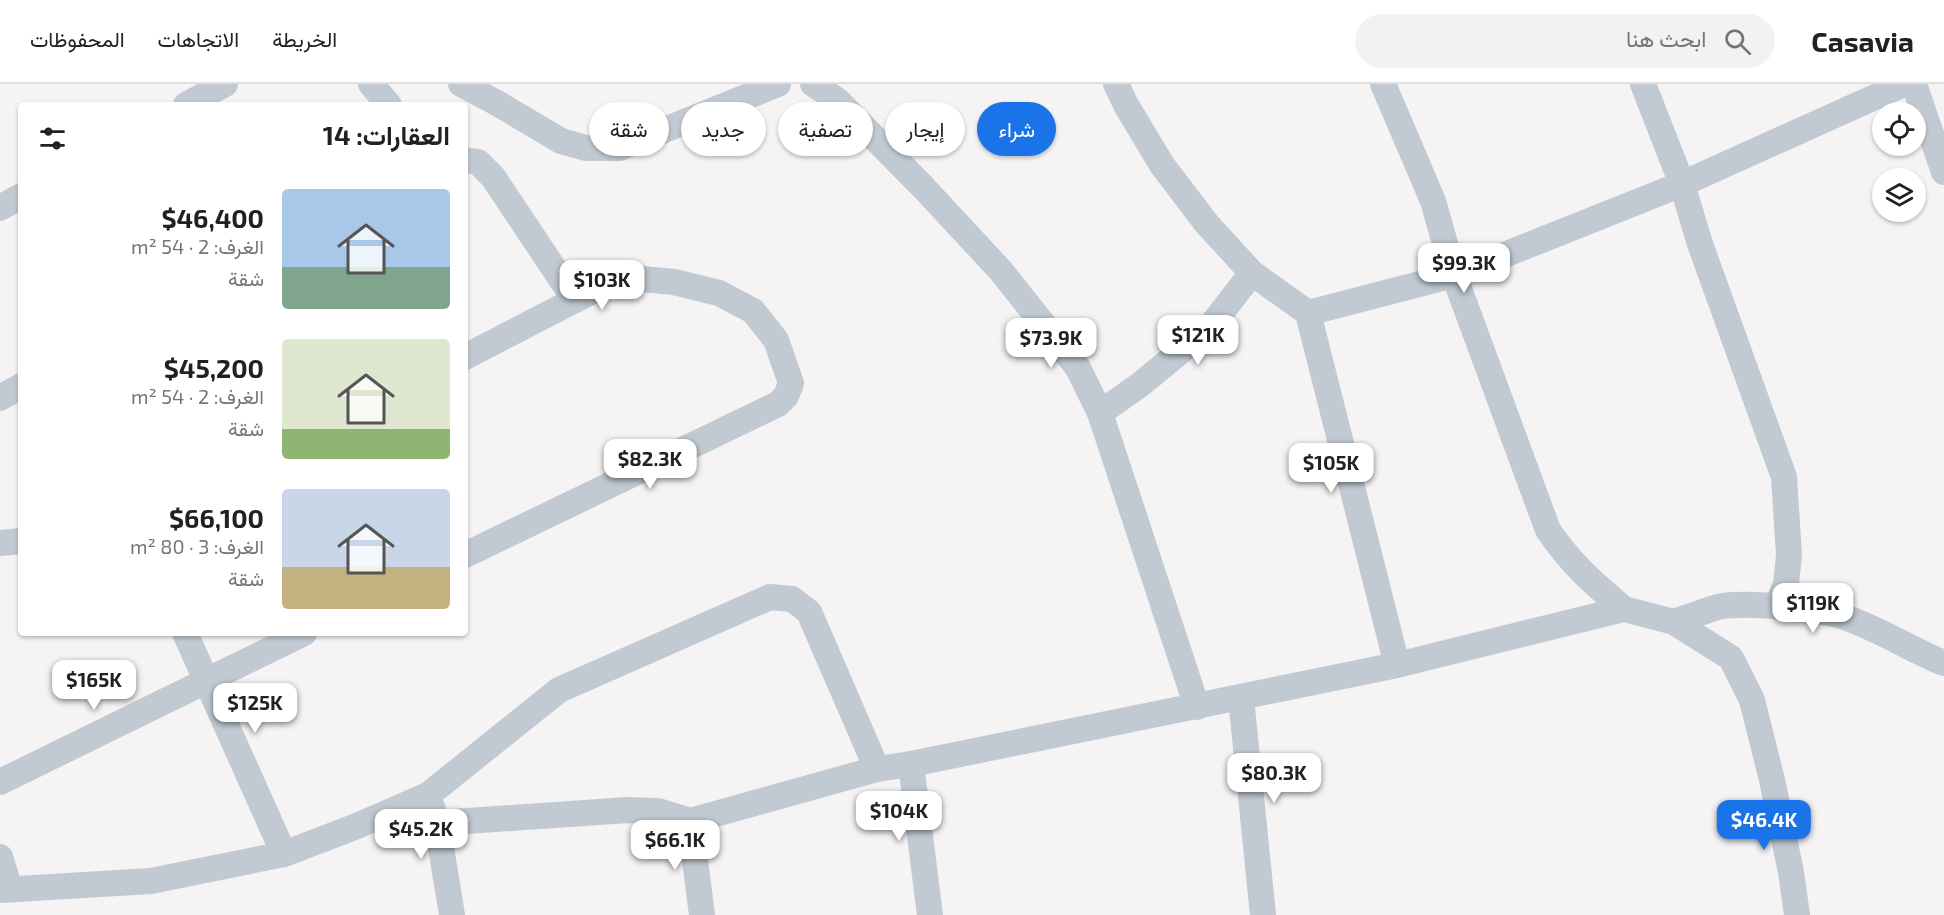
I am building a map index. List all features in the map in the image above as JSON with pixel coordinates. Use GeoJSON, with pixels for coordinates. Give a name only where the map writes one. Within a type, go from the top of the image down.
{"type":"FeatureCollection","features":[{"type":"Feature","properties":{"kind":"street"},"geometry":{"type":"LineString","coordinates":[[192,102],[225,84]]}},
{"type":"Feature","properties":{"kind":"street"},"geometry":{"type":"LineString","coordinates":[[371,84],[386,102]]}},
{"type":"Feature","properties":{"kind":"street"},"geometry":{"type":"LineString","coordinates":[[460,84],[561,141],[586,148],[620,148],[778,84]]}},
{"type":"Feature","properties":{"kind":"street"},"geometry":{"type":"LineString","coordinates":[[813,84],[837,100],[923,187],[1001,271],[1078,368],[1101,413],[1197,706]]}},
{"type":"Feature","properties":{"kind":"street"},"geometry":{"type":"LineString","coordinates":[[1116,84],[1162,165],[1207,224],[1252,273],[1308,313],[1397,665]]}},
{"type":"Feature","properties":{"kind":"street"},"geometry":{"type":"LineString","coordinates":[[1366,84],[1388,95],[1433,201],[1454,275],[1548,530],[1565,555],[1586,578],[1624,609],[1674,621],[1731,658],[1752,700],[1772,780],[1791,872],[1797,915]]}},
{"type":"Feature","properties":{"kind":"street"},"geometry":{"type":"LineString","coordinates":[[1643,84],[1682,184],[1784,477],[1789,555],[1786,584],[1777,606]]}},
{"type":"Feature","properties":{"kind":"street"},"geometry":{"type":"LineString","coordinates":[[1308,313],[1454,275],[1682,184],[1904,84]]}},
{"type":"Feature","properties":{"kind":"street"},"geometry":{"type":"LineString","coordinates":[[1914,84],[1944,172]]}},
{"type":"Feature","properties":{"kind":"street"},"geometry":{"type":"LineString","coordinates":[[468,160],[478,162],[492,177],[575,300]]}},
{"type":"Feature","properties":{"kind":"street"},"geometry":{"type":"LineString","coordinates":[[0,208],[18,198]]}},
{"type":"Feature","properties":{"kind":"street"},"geometry":{"type":"LineString","coordinates":[[1101,413],[1141,384],[1210,327],[1252,273]]}},
{"type":"Feature","properties":{"kind":"street"},"geometry":{"type":"LineString","coordinates":[[468,355],[621,277],[674,282],[719,293],[753,311],[776,340],[791,383],[786,396],[778,405],[468,554]]}},
{"type":"Feature","properties":{"kind":"street"},"geometry":{"type":"LineString","coordinates":[[0,398],[18,388]]}},
{"type":"Feature","properties":{"kind":"street"},"geometry":{"type":"LineString","coordinates":[[0,543],[18,541]]}},
{"type":"Feature","properties":{"kind":"street"},"geometry":{"type":"LineString","coordinates":[[0,857],[5,889],[151,881],[284,854],[428,795],[560,690],[770,597],[792,599],[808,612],[877,769]]}},
{"type":"Feature","properties":{"kind":"street"},"geometry":{"type":"LineString","coordinates":[[1674,621],[1720,607],[1777,606],[1845,617],[1944,663]]}},
{"type":"Feature","properties":{"kind":"street"},"geometry":{"type":"LineString","coordinates":[[437,823],[628,810],[657,811],[690,821],[877,769],[1397,665],[1624,609]]}},
{"type":"Feature","properties":{"kind":"street"},"geometry":{"type":"LineString","coordinates":[[186,636],[284,854]]}},
{"type":"Feature","properties":{"kind":"street"},"geometry":{"type":"LineString","coordinates":[[0,782],[298,636]]}},
{"type":"Feature","properties":{"kind":"street"},"geometry":{"type":"LineString","coordinates":[[1241,698],[1263,915]]}},
{"type":"Feature","properties":{"kind":"street"},"geometry":{"type":"LineString","coordinates":[[911,764],[930,915]]}},
{"type":"Feature","properties":{"kind":"street"},"geometry":{"type":"LineString","coordinates":[[428,795],[437,823],[452,915]]}},
{"type":"Feature","properties":{"kind":"street"},"geometry":{"type":"LineString","coordinates":[[690,821],[702,915]]}}]}
